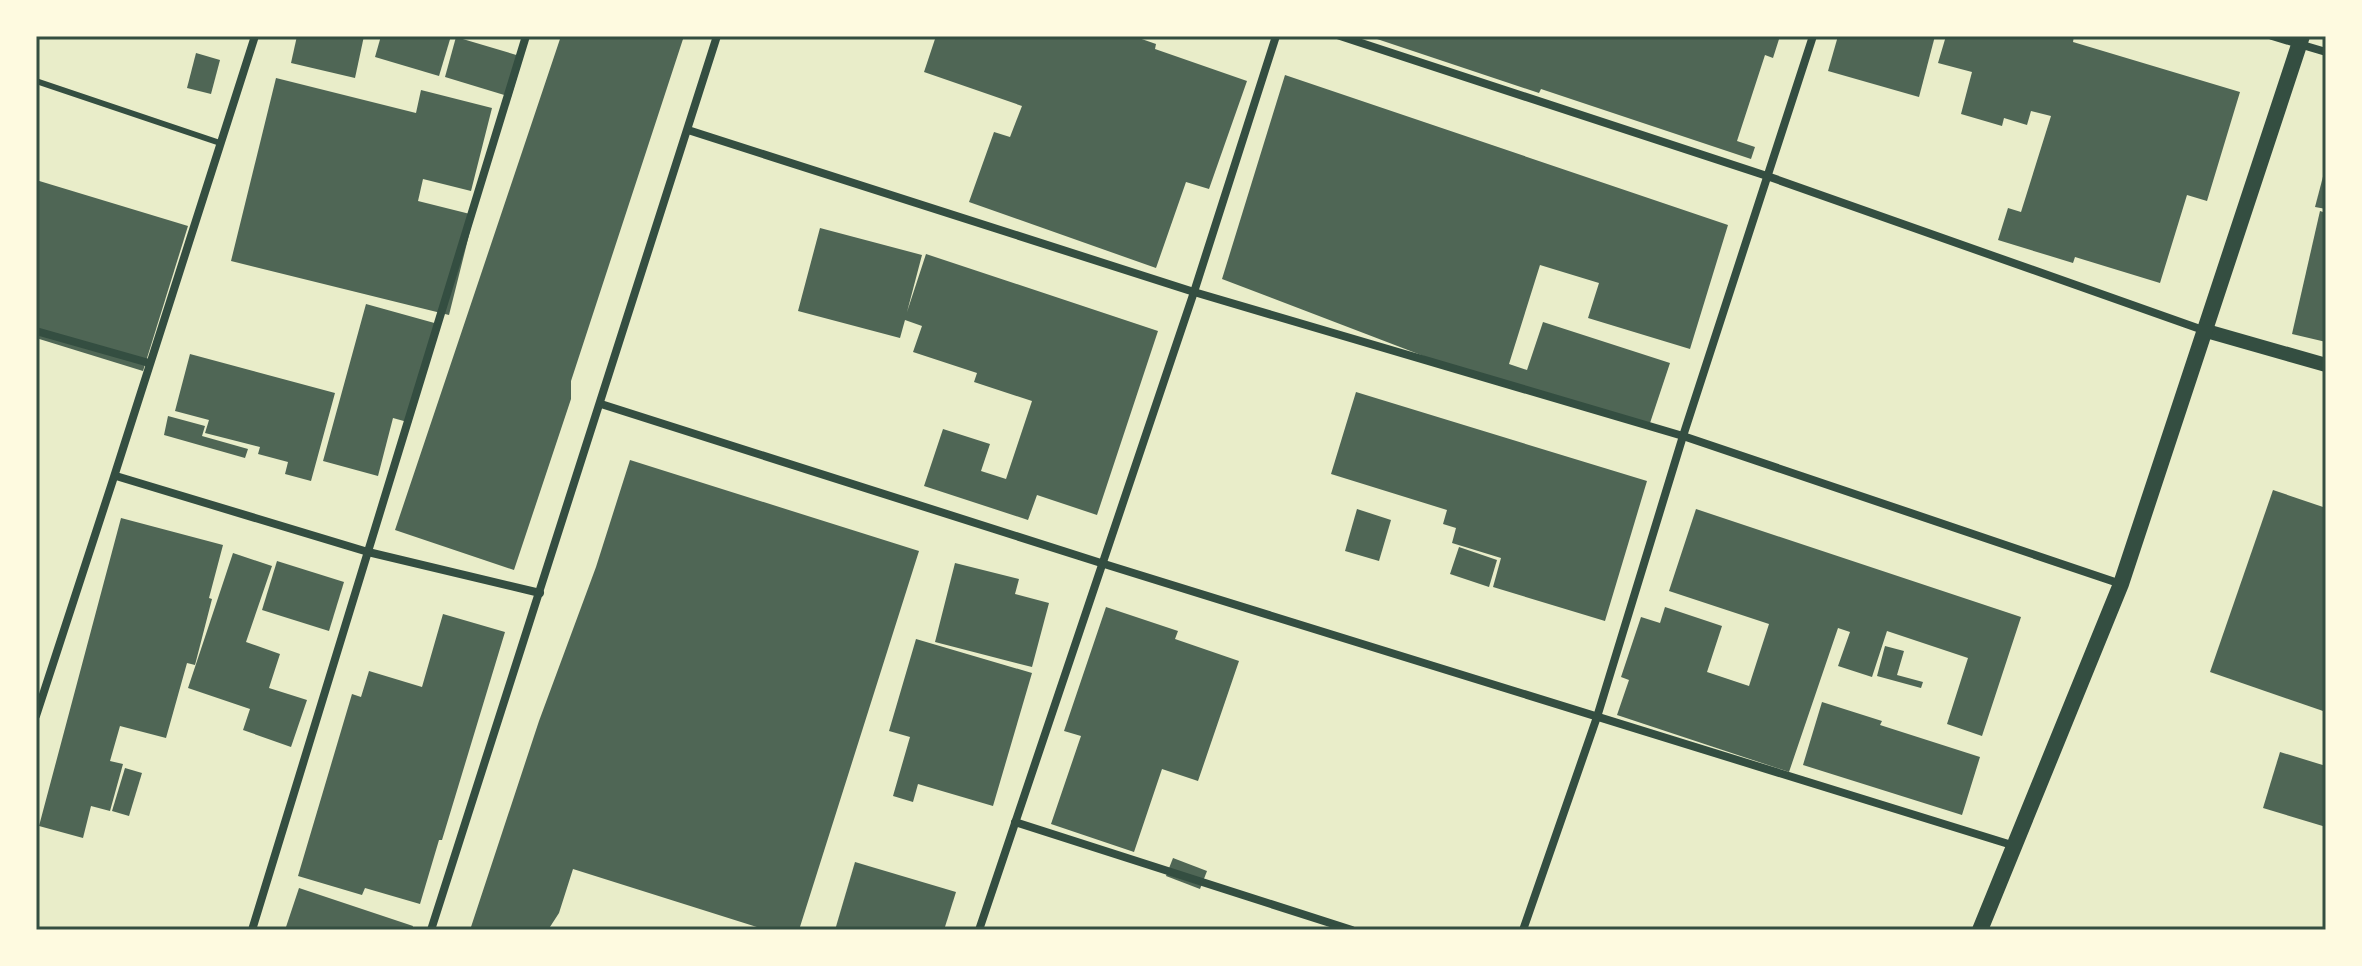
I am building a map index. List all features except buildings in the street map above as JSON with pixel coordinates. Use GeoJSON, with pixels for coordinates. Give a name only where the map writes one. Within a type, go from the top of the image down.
{"type":"FeatureCollection","features":[{"type":"Feature","properties":{"kind":"main road"},"geometry":{"type":"LineString","coordinates":[[1980,930],[2121,584],[2300,40]]}},
{"type":"Feature","properties":{"kind":"street"},"geometry":{"type":"LineString","coordinates":[[36,716],[116,476],[149,363],[255,36]]}},
{"type":"Feature","properties":{"kind":"street"},"geometry":{"type":"LineString","coordinates":[[252,930],[526,36]]}},
{"type":"Feature","properties":{"kind":"street"},"geometry":{"type":"LineString","coordinates":[[431,930],[717,36]]}},
{"type":"Feature","properties":{"kind":"street"},"geometry":{"type":"LineString","coordinates":[[979,930],[1194,292],[1276,36]]}},
{"type":"Feature","properties":{"kind":"street"},"geometry":{"type":"LineString","coordinates":[[1340,36],[1767,176],[2203,330],[2326,365]]}},
{"type":"Feature","properties":{"kind":"street"},"geometry":{"type":"LineString","coordinates":[[1523,930],[1597,717],[1683,436],[1813,36]]}},
{"type":"Feature","properties":{"kind":"street"},"geometry":{"type":"LineString","coordinates":[[2272,36],[2300,40],[2326,52]]}},
{"type":"Feature","properties":{"kind":"street"},"geometry":{"type":"LineString","coordinates":[[688,130],[1194,292],[1683,436],[2121,584]]}},
{"type":"Feature","properties":{"kind":"street"},"geometry":{"type":"LineString","coordinates":[[36,331],[149,363]]}},
{"type":"Feature","properties":{"kind":"street"},"geometry":{"type":"LineString","coordinates":[[601,404],[1101,563],[2016,846]]}},
{"type":"Feature","properties":{"kind":"street"},"geometry":{"type":"LineString","coordinates":[[116,476],[368,552],[540,593]]}},
{"type":"Feature","properties":{"kind":"street"},"geometry":{"type":"LineString","coordinates":[[1015,822],[1352,930]]}},
{"type":"Feature","properties":{"kind":"lane"},"geometry":{"type":"LineString","coordinates":[[36,81],[220,143]]}}]}
